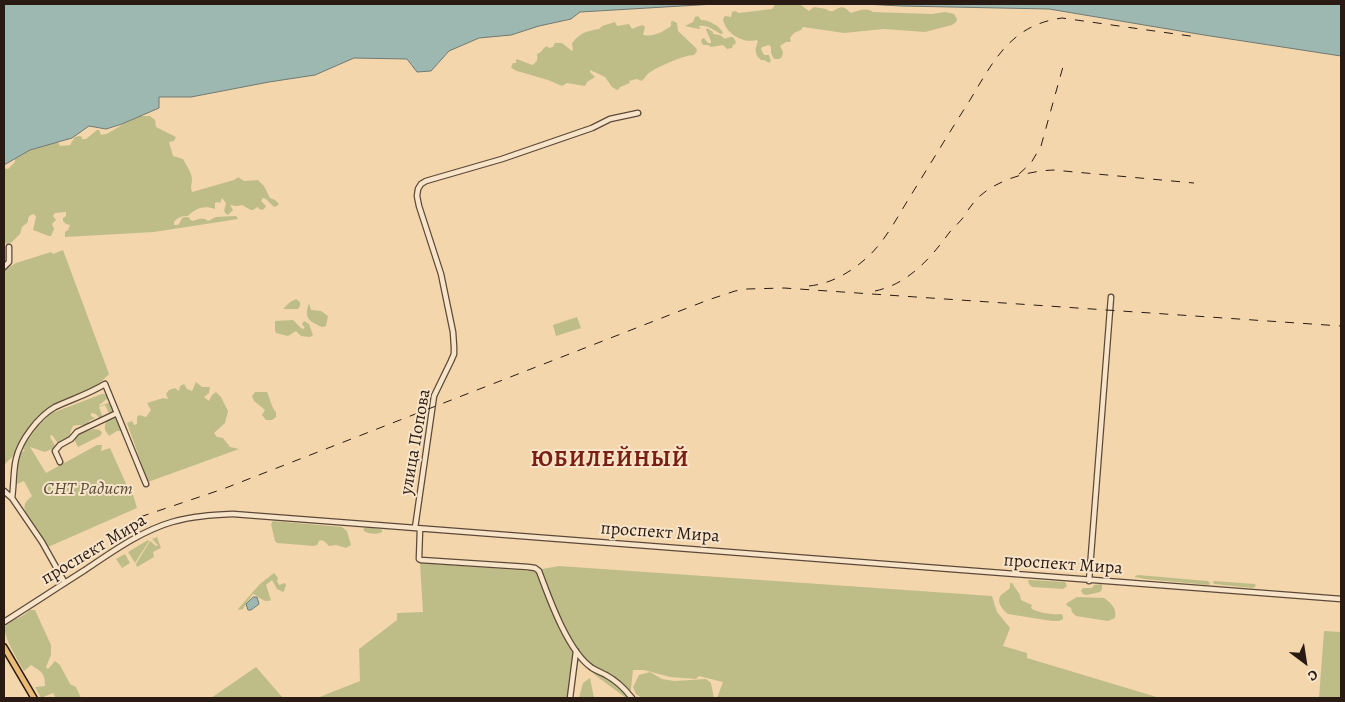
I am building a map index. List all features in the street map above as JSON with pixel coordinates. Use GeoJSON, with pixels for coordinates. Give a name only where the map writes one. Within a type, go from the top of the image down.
{"type":"FeatureCollection","features":[{"type":"Feature","properties":{"kind":"main road"},"geometry":{"type":"LineString","coordinates":[[4,647],[34,698]]}},
{"type":"Feature","properties":{"kind":"street","name":"улица Попова"},"geometry":{"type":"LineString","coordinates":[[576,651],[565,632],[539,571],[535,568],[419,559],[418,529],[434,396],[454,354],[454,347],[444,285],[417,196],[421,184],[433,179],[502,160],[592,128],[610,119],[638,113]]}},
{"type":"Feature","properties":{"kind":"street"},"geometry":{"type":"LineString","coordinates":[[4,267],[9,262],[9,247]]}},
{"type":"Feature","properties":{"kind":"street"},"geometry":{"type":"LineString","coordinates":[[1089,581],[1111,297]]}},
{"type":"Feature","properties":{"kind":"street"},"geometry":{"type":"LineString","coordinates":[[12,498],[16,458],[19,450],[26,437],[45,413],[89,394],[105,384],[146,484]]}},
{"type":"Feature","properties":{"kind":"street"},"geometry":{"type":"LineString","coordinates":[[60,462],[55,451],[60,445],[71,439],[78,432],[117,414]]}},
{"type":"Feature","properties":{"kind":"street"},"geometry":{"type":"LineString","coordinates":[[4,490],[12,498],[42,542],[65,583]]}},
{"type":"Feature","properties":{"kind":"street","name":"проспект Мира"},"geometry":{"type":"LineString","coordinates":[[4,622],[123,546],[155,529],[172,522],[204,516],[233,514],[1341,600]]}},
{"type":"Feature","properties":{"kind":"street"},"geometry":{"type":"LineString","coordinates":[[570,698],[576,651]]}},
{"type":"Feature","properties":{"kind":"street"},"geometry":{"type":"LineString","coordinates":[[576,651],[592,668],[615,681],[632,698]]}},
{"type":"Feature","properties":{"kind":"green space"},"geometry":{"type":"Polygon","coordinates":[[[775,5],[801,5],[809,11],[814,7],[833,11],[842,7],[851,13],[859,10],[932,14],[945,12],[954,14],[957,19],[952,25],[925,32],[884,29],[844,33],[803,27],[794,33],[790,38],[790,42],[780,46],[783,52],[782,57],[779,59],[774,59],[769,45],[762,47],[764,55],[769,55],[771,61],[769,63],[757,56],[758,41],[740,39],[731,33],[724,24],[723,19],[725,16],[731,17],[732,12],[739,13],[772,9],[775,5]]]}},
{"type":"Feature","properties":{"kind":"green space"},"geometry":{"type":"Polygon","coordinates":[[[698,16],[701,20],[717,26],[723,33],[721,34],[705,26],[699,26],[701,28],[699,29],[685,26],[693,22],[695,17],[698,16]]]}},
{"type":"Feature","properties":{"kind":"green space"},"geometry":{"type":"Polygon","coordinates":[[[673,21],[677,23],[678,31],[696,48],[697,51],[694,55],[664,65],[649,73],[641,81],[637,79],[629,81],[630,83],[617,90],[612,87],[605,77],[590,70],[595,77],[587,82],[585,86],[567,83],[562,86],[517,71],[511,67],[513,63],[516,63],[517,59],[532,65],[537,61],[537,54],[547,46],[549,48],[553,47],[555,43],[562,43],[572,51],[572,43],[578,37],[615,22],[617,26],[629,24],[632,29],[642,25],[645,27],[643,35],[654,35],[671,26],[673,21]]]}},
{"type":"Feature","properties":{"kind":"green space"},"geometry":{"type":"Polygon","coordinates":[[[707,28],[713,34],[720,35],[725,39],[733,38],[736,43],[732,48],[727,49],[723,45],[711,47],[703,45],[701,41],[704,38],[708,43],[711,43],[707,28]]]}},
{"type":"Feature","properties":{"kind":"green space"},"geometry":{"type":"Polygon","coordinates":[[[140,116],[150,116],[155,120],[156,127],[176,137],[174,141],[169,142],[173,156],[183,159],[189,169],[192,177],[192,192],[234,180],[238,177],[244,181],[258,180],[264,186],[270,198],[279,204],[274,207],[263,198],[261,201],[266,206],[261,210],[257,207],[251,210],[242,205],[230,205],[233,210],[228,215],[224,211],[226,203],[222,198],[220,203],[215,203],[215,209],[204,207],[197,209],[188,216],[177,219],[174,225],[178,225],[182,218],[185,217],[192,221],[202,219],[208,221],[216,217],[235,216],[238,219],[154,232],[65,237],[65,232],[70,225],[63,221],[66,212],[55,213],[53,216],[56,220],[52,224],[54,229],[51,236],[33,230],[36,217],[34,214],[29,216],[28,222],[22,227],[20,234],[12,242],[4,243],[4,168],[8,169],[15,162],[15,159],[30,150],[58,142],[60,146],[70,145],[75,137],[79,136],[82,139],[86,139],[97,130],[99,130],[101,135],[106,134],[140,116]]]}},
{"type":"Feature","properties":{"kind":"green space","name":"СНТ Радист"},"geometry":{"type":"Polygon","coordinates":[[[63,250],[109,374],[88,392],[44,413],[36,419],[25,433],[15,454],[4,465],[4,270],[16,263],[63,250]]]}},
{"type":"Feature","properties":{"kind":"green space"},"geometry":{"type":"Polygon","coordinates":[[[296,299],[300,302],[298,309],[283,309],[290,302],[296,299]]]}},
{"type":"Feature","properties":{"kind":"green space"},"geometry":{"type":"Polygon","coordinates":[[[309,303],[311,310],[321,311],[328,316],[326,326],[322,327],[310,321],[307,316],[309,303]]]}},
{"type":"Feature","properties":{"kind":"green space"},"geometry":{"type":"Polygon","coordinates":[[[577,317],[581,328],[556,336],[553,325],[577,317]]]}},
{"type":"Feature","properties":{"kind":"green space"},"geometry":{"type":"Polygon","coordinates":[[[293,320],[302,329],[305,328],[302,324],[304,321],[309,324],[313,335],[310,337],[301,336],[296,331],[288,336],[276,333],[275,321],[293,320]]]}},
{"type":"Feature","properties":{"kind":"green space"},"geometry":{"type":"Polygon","coordinates":[[[196,382],[202,387],[210,387],[209,393],[204,397],[209,401],[216,392],[221,397],[228,411],[225,423],[214,433],[217,437],[223,438],[230,447],[239,449],[148,482],[127,423],[132,421],[134,425],[137,424],[137,417],[139,415],[146,417],[151,410],[147,403],[163,398],[168,399],[166,394],[169,390],[175,388],[179,391],[180,386],[184,384],[187,389],[192,391],[196,382]]]}},
{"type":"Feature","properties":{"kind":"green space"},"geometry":{"type":"Polygon","coordinates":[[[255,392],[267,392],[276,412],[276,417],[272,420],[266,420],[262,415],[265,410],[254,401],[252,396],[255,392]]]}},
{"type":"Feature","properties":{"kind":"green space","name":"СНТ Радист"},"geometry":{"type":"Polygon","coordinates":[[[102,394],[107,394],[108,397],[99,405],[111,402],[115,413],[110,415],[105,405],[99,407],[103,418],[100,419],[96,414],[91,413],[91,416],[95,418],[89,421],[88,424],[73,426],[70,433],[71,438],[61,443],[57,442],[52,435],[50,436],[56,447],[45,452],[30,447],[46,473],[97,445],[102,445],[101,451],[110,448],[128,488],[132,491],[137,508],[48,547],[25,511],[25,504],[32,496],[24,481],[17,484],[18,463],[21,453],[25,450],[23,449],[25,441],[52,413],[102,394]]]}},
{"type":"Feature","properties":{"kind":"green space"},"geometry":{"type":"Polygon","coordinates":[[[116,415],[123,431],[117,431],[109,436],[105,430],[105,424],[116,415]]]}},
{"type":"Feature","properties":{"kind":"green space"},"geometry":{"type":"Polygon","coordinates":[[[94,429],[100,430],[102,433],[100,436],[78,447],[75,437],[94,429]]]}},
{"type":"Feature","properties":{"kind":"green space"},"geometry":{"type":"Polygon","coordinates":[[[273,521],[342,527],[347,531],[351,545],[346,548],[336,545],[329,546],[322,540],[314,546],[277,543],[271,524],[273,521]]]}},
{"type":"Feature","properties":{"kind":"green space"},"geometry":{"type":"Polygon","coordinates":[[[366,527],[380,529],[382,532],[376,534],[368,533],[363,529],[366,527]]]}},
{"type":"Feature","properties":{"kind":"green space"},"geometry":{"type":"Polygon","coordinates":[[[157,537],[161,548],[153,552],[154,557],[137,567],[136,564],[150,541],[156,546],[158,545],[152,539],[157,537]]]}},
{"type":"Feature","properties":{"kind":"green space"},"geometry":{"type":"Polygon","coordinates":[[[149,541],[135,563],[128,552],[149,541]]]}},
{"type":"Feature","properties":{"kind":"green space"},"geometry":{"type":"Polygon","coordinates":[[[125,554],[130,563],[122,568],[116,559],[125,554]]]}},
{"type":"Feature","properties":{"kind":"green space"},"geometry":{"type":"Polygon","coordinates":[[[420,563],[531,571],[559,566],[992,596],[997,612],[1010,628],[1003,646],[1027,653],[1027,658],[1160,698],[717,698],[723,682],[699,676],[696,679],[670,677],[644,670],[633,670],[630,698],[626,698],[595,675],[579,659],[573,698],[317,698],[360,681],[359,649],[397,620],[397,613],[423,612],[420,563]]]}},
{"type":"Feature","properties":{"kind":"green space"},"geometry":{"type":"Polygon","coordinates":[[[274,573],[278,578],[279,585],[285,583],[284,591],[277,589],[272,580],[266,585],[271,600],[264,600],[253,594],[243,609],[239,610],[260,584],[274,573]]]}},
{"type":"Feature","properties":{"kind":"green space"},"geometry":{"type":"Polygon","coordinates":[[[1138,575],[1208,581],[1210,583],[1209,585],[1135,577],[1138,575]]]}},
{"type":"Feature","properties":{"kind":"green space"},"geometry":{"type":"Polygon","coordinates":[[[1028,580],[1065,582],[1067,586],[1063,589],[1032,587],[1028,580]]]}},
{"type":"Feature","properties":{"kind":"green space"},"geometry":{"type":"Polygon","coordinates":[[[1213,581],[1255,584],[1256,586],[1253,588],[1214,584],[1213,581]]]}},
{"type":"Feature","properties":{"kind":"green space"},"geometry":{"type":"Polygon","coordinates":[[[1010,583],[1012,583],[1020,595],[1021,600],[1032,605],[1031,608],[1045,613],[1062,614],[1063,619],[1052,621],[1008,614],[999,602],[999,599],[1010,588],[1010,583]]]}},
{"type":"Feature","properties":{"kind":"green space"},"geometry":{"type":"Polygon","coordinates":[[[1101,584],[1102,589],[1100,592],[1087,595],[1081,591],[1083,588],[1092,588],[1094,585],[1101,584]]]}},
{"type":"Feature","properties":{"kind":"green space"},"geometry":{"type":"Polygon","coordinates":[[[1077,597],[1104,598],[1114,609],[1115,618],[1108,621],[1076,616],[1071,608],[1066,605],[1077,597]]]}},
{"type":"Feature","properties":{"kind":"green space"},"geometry":{"type":"Polygon","coordinates":[[[30,610],[35,610],[51,645],[51,655],[46,667],[48,669],[55,661],[60,665],[70,684],[76,687],[81,698],[56,698],[53,693],[41,698],[35,687],[45,686],[42,673],[31,665],[24,671],[18,661],[11,648],[5,628],[6,624],[30,610]]]}},
{"type":"Feature","properties":{"kind":"green space"},"geometry":{"type":"Polygon","coordinates":[[[1324,631],[1341,632],[1341,698],[1319,698],[1324,631]]]}},
{"type":"Feature","properties":{"kind":"green space"},"geometry":{"type":"Polygon","coordinates":[[[256,667],[283,698],[211,698],[256,667]]]}},
{"type":"Feature","properties":{"kind":"green space"},"geometry":{"type":"Polygon","coordinates":[[[650,672],[662,679],[674,681],[706,679],[711,683],[714,698],[642,698],[636,694],[633,687],[639,675],[650,672]]]}},
{"type":"Feature","properties":{"kind":"green space"},"geometry":{"type":"Polygon","coordinates":[[[590,678],[594,698],[579,698],[583,683],[590,678]]]}},
{"type":"Feature","properties":{"kind":"water"},"geometry":{"type":"Polygon","coordinates":[[[4,4],[715,4],[580,12],[571,19],[511,35],[479,38],[449,51],[431,71],[417,72],[407,59],[354,58],[315,75],[191,97],[159,97],[159,108],[106,129],[89,126],[72,138],[30,150],[4,165],[4,4]]]}},
{"type":"Feature","properties":{"kind":"water"},"geometry":{"type":"Polygon","coordinates":[[[865,4],[1341,4],[1341,56],[1049,9],[865,4]]]}},
{"type":"Feature","properties":{"kind":"water"},"geometry":{"type":"Polygon","coordinates":[[[254,597],[257,597],[259,604],[248,610],[246,604],[254,597]]]}},
{"type":"Feature","properties":{"kind":"railway"},"geometry":{"type":"LineString","coordinates":[[809,286],[831,281],[845,274],[877,248],[987,71],[1006,47],[1029,28],[1062,18],[1197,37]]}},
{"type":"Feature","properties":{"kind":"railway"},"geometry":{"type":"LineString","coordinates":[[1019,174],[1031,163],[1041,146],[1064,63]]}},
{"type":"Feature","properties":{"kind":"railway"},"geometry":{"type":"LineString","coordinates":[[875,291],[898,283],[917,269],[934,252],[978,198],[989,189],[1006,180],[1034,172],[1053,170],[1194,183]]}},
{"type":"Feature","properties":{"kind":"railway"},"geometry":{"type":"LineString","coordinates":[[140,517],[223,489],[708,300],[747,289],[784,288],[1341,326]]}},
{"type":"Feature","properties":{"kind":"district","name":"ЮБИЛЕЙНЫЙ"},"geometry":{"type":"Point","coordinates":[610,461]}}]}
